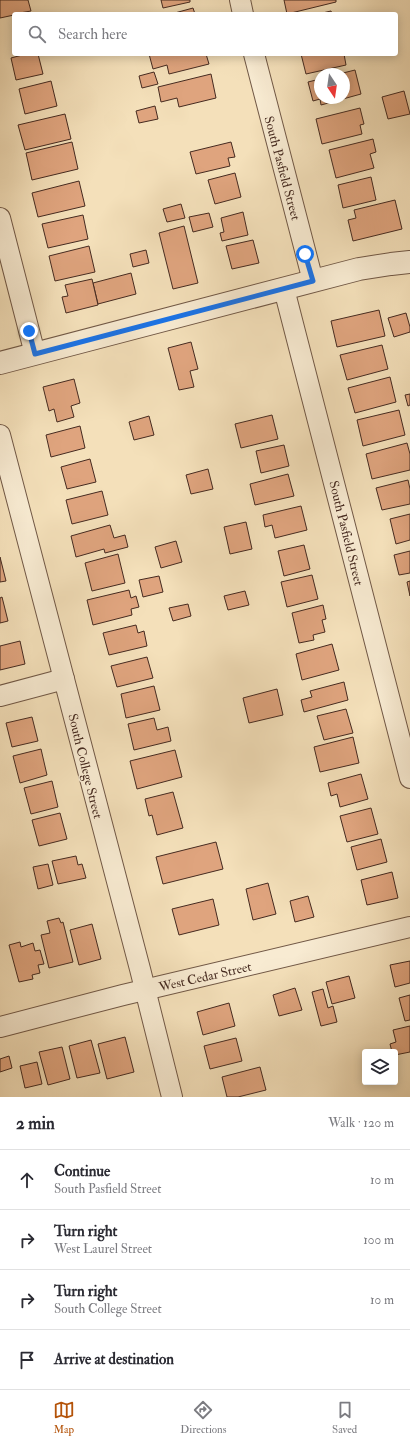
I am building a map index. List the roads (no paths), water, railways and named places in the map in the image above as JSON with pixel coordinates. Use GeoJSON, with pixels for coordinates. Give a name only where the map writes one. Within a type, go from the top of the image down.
{"type":"FeatureCollection","features":[{"type":"Feature","properties":{"kind":"street"},"geometry":{"type":"LineString","coordinates":[[240,0],[243,12]]}},
{"type":"Feature","properties":{"kind":"street","name":"South Pasfield Street"},"geometry":{"type":"LineString","coordinates":[[255,56],[313,281]]}},
{"type":"Feature","properties":{"kind":"street"},"geometry":{"type":"LineString","coordinates":[[0,218],[35,354]]}},
{"type":"Feature","properties":{"kind":"street"},"geometry":{"type":"LineString","coordinates":[[0,363],[360,269],[410,262]]}},
{"type":"Feature","properties":{"kind":"street","name":"South Pasfield Street"},"geometry":{"type":"LineString","coordinates":[[284,288],[410,778]]}},
{"type":"Feature","properties":{"kind":"street","name":"South College Street"},"geometry":{"type":"LineString","coordinates":[[0,435],[172,1097]]}},
{"type":"Feature","properties":{"kind":"street"},"geometry":{"type":"LineString","coordinates":[[0,696],[64,679]]}},
{"type":"Feature","properties":{"kind":"street","name":"West Cedar Street"},"geometry":{"type":"LineString","coordinates":[[0,1027],[145,990],[410,927]]}}]}
